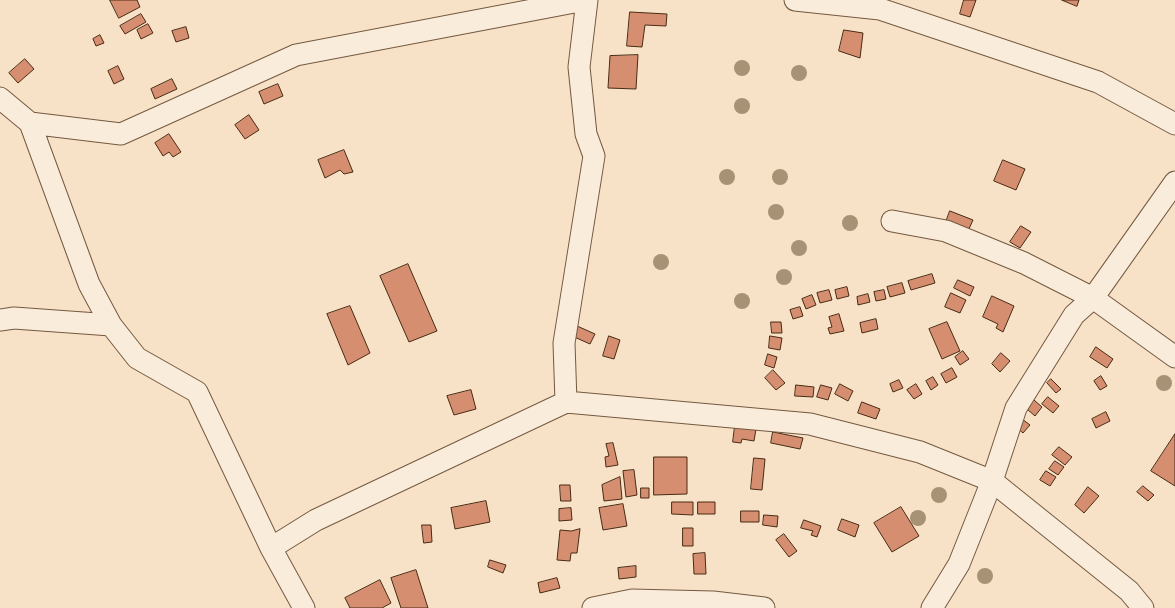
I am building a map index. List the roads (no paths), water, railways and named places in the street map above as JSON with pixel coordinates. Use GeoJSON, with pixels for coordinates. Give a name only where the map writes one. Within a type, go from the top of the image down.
{"type":"FeatureCollection","features":[{"type":"Feature","properties":{"kind":"street"},"geometry":{"type":"LineString","coordinates":[[30,123],[120,134],[296,55],[586,0],[579,67],[586,134],[594,156],[564,343],[566,402]]}},
{"type":"Feature","properties":{"kind":"street"},"geometry":{"type":"LineString","coordinates":[[795,0],[880,5],[1098,82],[1175,124]]}},
{"type":"Feature","properties":{"kind":"street"},"geometry":{"type":"LineString","coordinates":[[0,98],[30,123],[90,284],[111,325],[137,358],[197,392],[271,548],[304,608]]}},
{"type":"Feature","properties":{"kind":"street"},"geometry":{"type":"LineString","coordinates":[[932,608],[959,564],[992,481],[1016,408],[1074,315],[1093,298],[1175,182]]}},
{"type":"Feature","properties":{"kind":"street"},"geometry":{"type":"LineString","coordinates":[[892,221],[946,232],[1024,263],[1093,298],[1175,358]]}},
{"type":"Feature","properties":{"kind":"street"},"geometry":{"type":"LineString","coordinates":[[0,320],[14,318],[111,325]]}},
{"type":"Feature","properties":{"kind":"street"},"geometry":{"type":"LineString","coordinates":[[271,548],[316,520],[566,402],[810,424],[920,452],[992,481],[1129,590],[1143,608]]}},
{"type":"Feature","properties":{"kind":"street"},"geometry":{"type":"LineString","coordinates":[[593,608],[632,600],[713,602],[764,608]]}}]}
